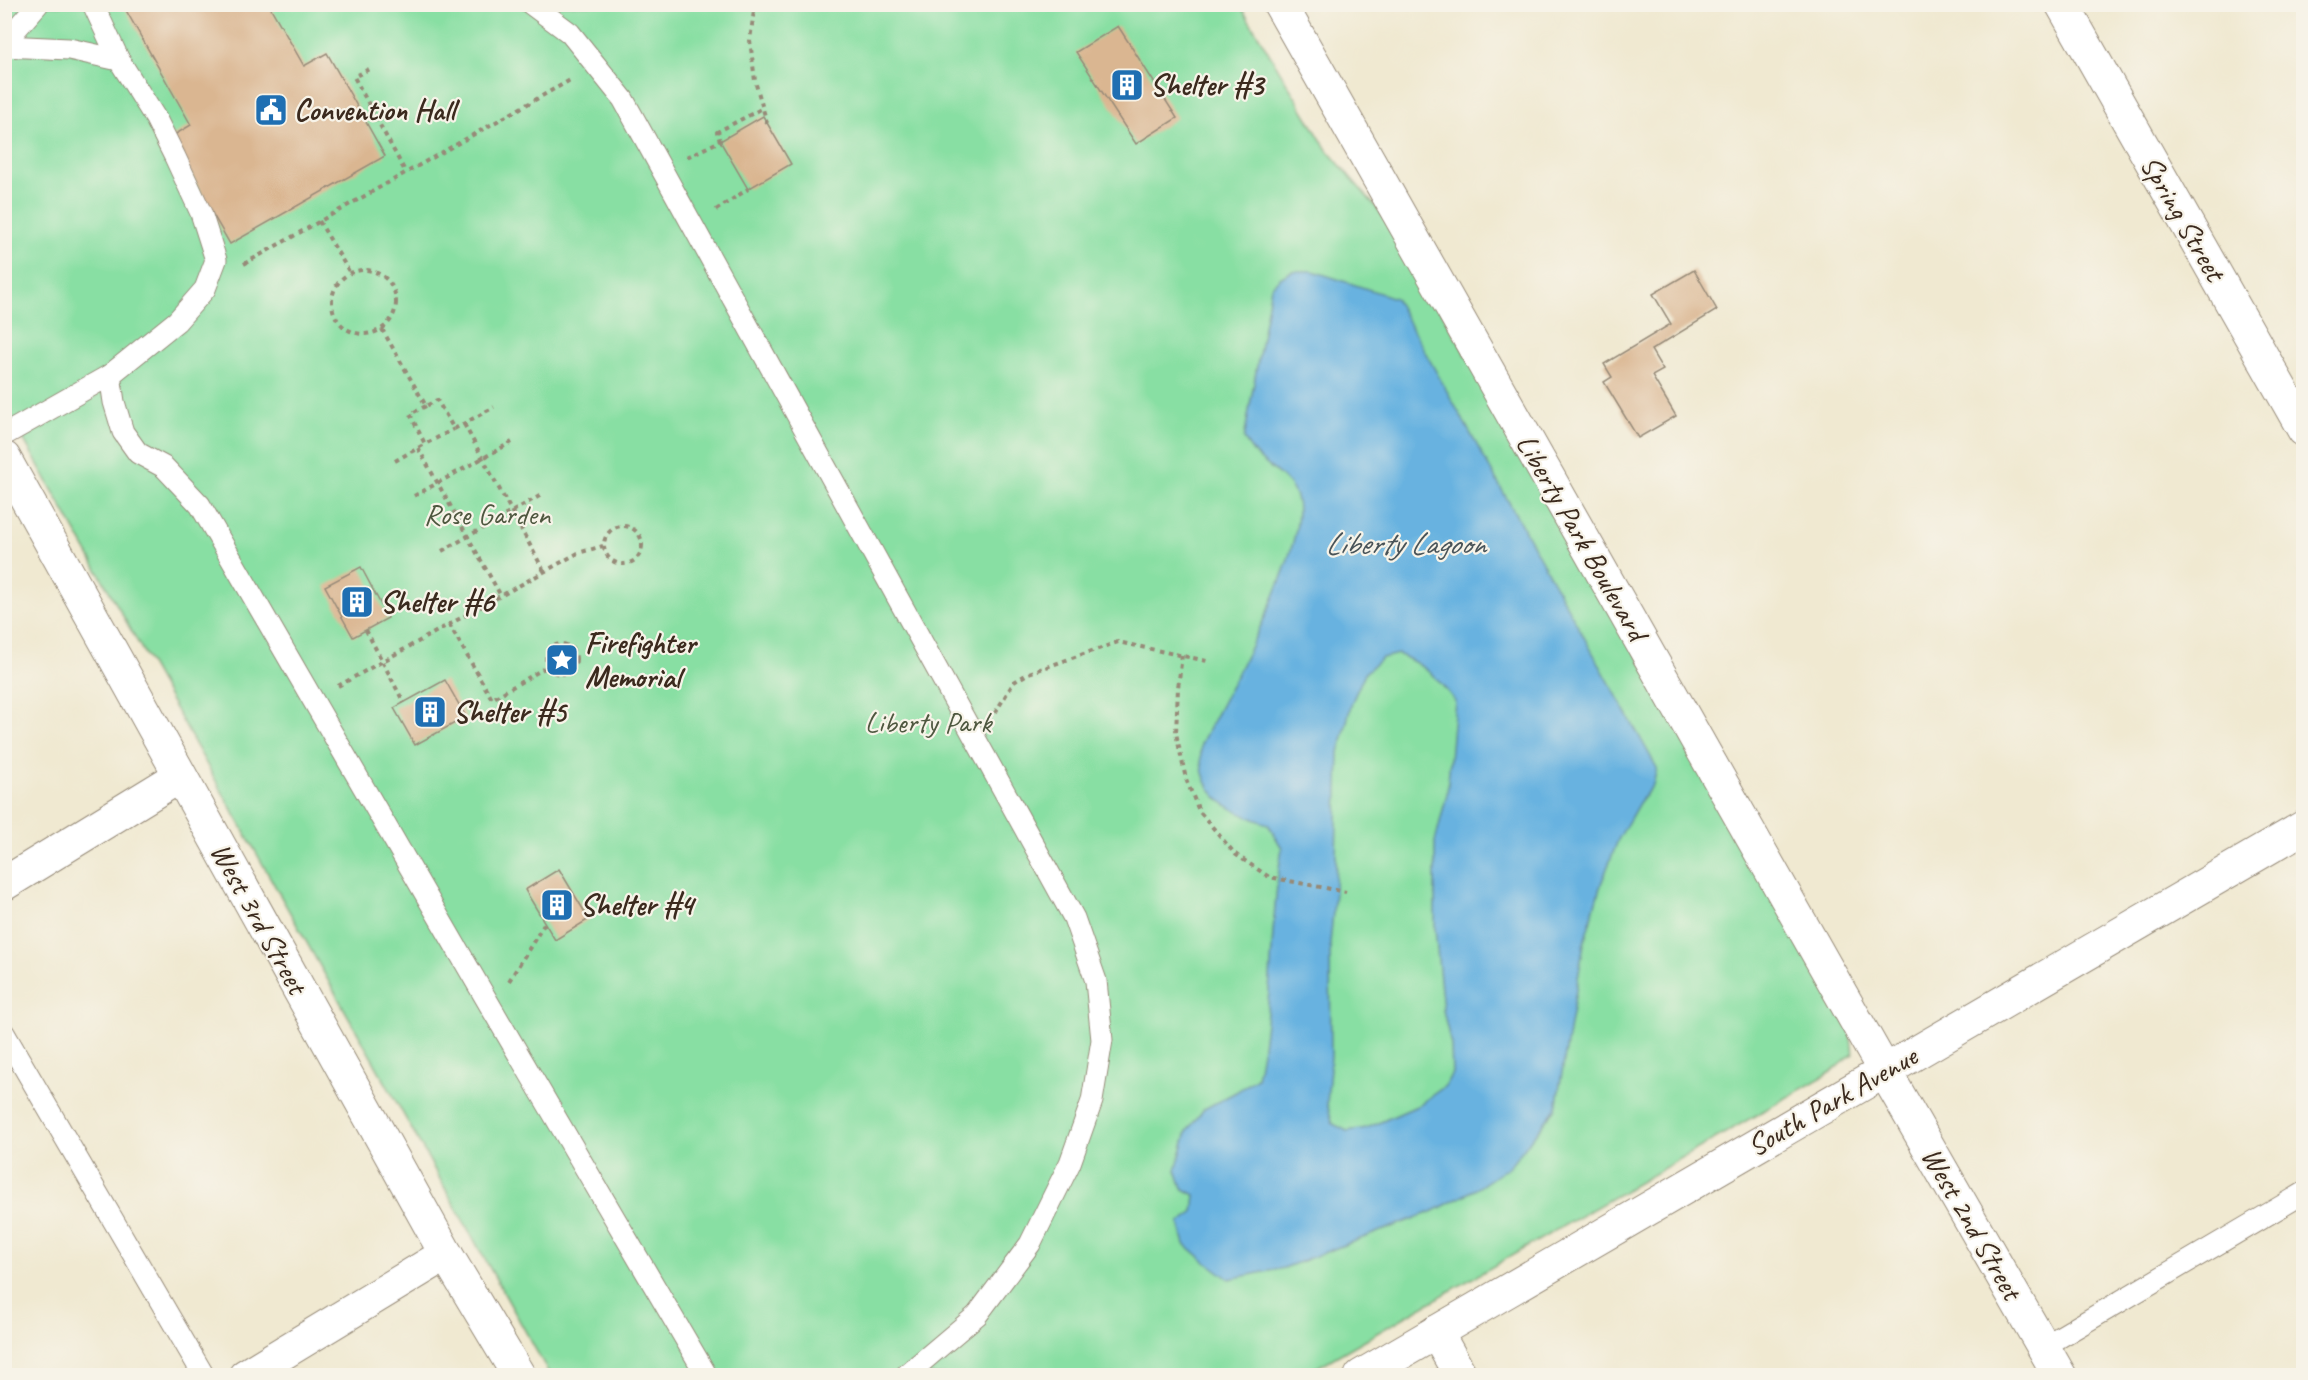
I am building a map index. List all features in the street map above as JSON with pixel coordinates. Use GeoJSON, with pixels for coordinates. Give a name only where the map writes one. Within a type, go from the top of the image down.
{"type":"FeatureCollection","features":[{"type":"Feature","properties":{"kind":"street","name":"Liberty Park Boulevard"},"geometry":{"type":"LineString","coordinates":[[1280,4],[1884,1070]]}},
{"type":"Feature","properties":{"kind":"street","name":"Spring Street"},"geometry":{"type":"LineString","coordinates":[[2062,4],[2304,430]]}},
{"type":"Feature","properties":{"kind":"street","name":"West 3rd Street"},"geometry":{"type":"LineString","coordinates":[[4,458],[446,1254],[519,1376]]}},
{"type":"Feature","properties":{"kind":"street"},"geometry":{"type":"LineString","coordinates":[[4,884],[180,776]]}},
{"type":"Feature","properties":{"kind":"street","name":"South Park Avenue"},"geometry":{"type":"LineString","coordinates":[[1361,1376],[2304,827]]}},
{"type":"Feature","properties":{"kind":"street","name":"West 2nd Street"},"geometry":{"type":"LineString","coordinates":[[1884,1070],[2060,1376]]}},
{"type":"Feature","properties":{"kind":"street"},"geometry":{"type":"LineString","coordinates":[[244,1376],[446,1254]]}},
{"type":"Feature","properties":{"kind":"street"},"geometry":{"type":"LineString","coordinates":[[1436,1332],[1461,1376]]}},
{"type":"Feature","properties":{"kind":"lane"},"geometry":{"type":"LineString","coordinates":[[4,44],[38,4]]}},
{"type":"Feature","properties":{"kind":"lane"},"geometry":{"type":"LineString","coordinates":[[4,435],[110,375],[177,321],[205,289],[216,260],[201,213],[175,157],[156,119],[119,60],[93,4]]}},
{"type":"Feature","properties":{"kind":"lane"},"geometry":{"type":"LineString","coordinates":[[531,4],[570,33],[623,99],[1074,918],[1096,981],[1102,1040],[1092,1101],[1070,1163],[1030,1244],[977,1315],[905,1376]]}},
{"type":"Feature","properties":{"kind":"lane"},"geometry":{"type":"LineString","coordinates":[[4,44],[69,49],[119,60]]}},
{"type":"Feature","properties":{"kind":"lane"},"geometry":{"type":"LineString","coordinates":[[110,375],[114,402],[123,432],[138,453],[164,467],[200,505],[707,1376]]}},
{"type":"Feature","properties":{"kind":"lane"},"geometry":{"type":"LineString","coordinates":[[4,1033],[204,1376]]}},
{"type":"Feature","properties":{"kind":"lane"},"geometry":{"type":"LineString","coordinates":[[2043,1347],[2304,1194]]}},
{"type":"Feature","properties":{"kind":"path"},"geometry":{"type":"LineString","coordinates":[[755,4],[750,40],[755,81],[767,123]]}},
{"type":"Feature","properties":{"kind":"path"},"geometry":{"type":"LineString","coordinates":[[242,265],[596,65]]}},
{"type":"Feature","properties":{"kind":"path"},"geometry":{"type":"LineString","coordinates":[[369,69],[354,77],[406,173]]}},
{"type":"Feature","properties":{"kind":"path"},"geometry":{"type":"LineString","coordinates":[[662,170],[720,141],[717,132],[763,108]]}},
{"type":"Feature","properties":{"kind":"path"},"geometry":{"type":"LineString","coordinates":[[693,225],[748,189]]}},
{"type":"Feature","properties":{"kind":"path"},"geometry":{"type":"LineString","coordinates":[[319,221],[350,273]]}},
{"type":"Feature","properties":{"kind":"path"},"geometry":{"type":"LineString","coordinates":[[371,270],[381,274],[389,282],[397,302],[390,322],[382,329],[362,334],[351,332],[336,317],[332,308],[332,297],[335,288],[350,273],[371,270]]}},
{"type":"Feature","properties":{"kind":"path"},"geometry":{"type":"LineString","coordinates":[[382,329],[426,406]]}},
{"type":"Feature","properties":{"kind":"path"},"geometry":{"type":"LineString","coordinates":[[425,444],[410,414],[437,400],[454,429]]}},
{"type":"Feature","properties":{"kind":"path"},"geometry":{"type":"LineString","coordinates":[[395,461],[494,407]]}},
{"type":"Feature","properties":{"kind":"path"},"geometry":{"type":"LineString","coordinates":[[464,424],[544,571]]}},
{"type":"Feature","properties":{"kind":"path"},"geometry":{"type":"LineString","coordinates":[[414,496],[512,442]]}},
{"type":"Feature","properties":{"kind":"path"},"geometry":{"type":"LineString","coordinates":[[418,448],[501,596]]}},
{"type":"Feature","properties":{"kind":"path"},"geometry":{"type":"LineString","coordinates":[[442,551],[543,494]]}},
{"type":"Feature","properties":{"kind":"path"},"geometry":{"type":"LineString","coordinates":[[623,526],[634,530],[642,546],[638,557],[627,564],[620,565],[609,558],[603,546],[604,539],[611,530],[623,526]]}},
{"type":"Feature","properties":{"kind":"path"},"geometry":{"type":"LineString","coordinates":[[314,700],[578,552],[603,546]]}},
{"type":"Feature","properties":{"kind":"path"},"geometry":{"type":"LineString","coordinates":[[449,624],[492,699],[548,666]]}},
{"type":"Feature","properties":{"kind":"path"},"geometry":{"type":"LineString","coordinates":[[366,630],[404,703]]}},
{"type":"Feature","properties":{"kind":"path"},"geometry":{"type":"LineString","coordinates":[[976,741],[1014,682],[1029,673],[1118,642],[1207,662]]}},
{"type":"Feature","properties":{"kind":"path"},"geometry":{"type":"LineString","coordinates":[[556,645],[567,645],[575,652],[576,662],[568,673],[559,674],[548,666],[546,656],[556,645]]}},
{"type":"Feature","properties":{"kind":"path"},"geometry":{"type":"LineString","coordinates":[[1182,656],[1176,733],[1186,779],[1199,811],[1235,854],[1269,877],[1346,892]]}},
{"type":"Feature","properties":{"kind":"path"},"geometry":{"type":"LineString","coordinates":[[492,1009],[545,923]]}},
{"type":"Feature","properties":{"kind":"green space","name":"Liberty Park"},"geometry":{"type":"Polygon","coordinates":[[[4,5],[1240,5],[1327,150],[1394,228],[1850,1030],[1853,1054],[1833,1071],[1304,1375],[550,1375],[5,406],[4,5]]]}},
{"type":"Feature","properties":{"kind":"water","name":"Liberty Lagoon"},"geometry":{"type":"Polygon","coordinates":[[[1292,271],[1313,271],[1395,298],[1657,768],[1653,785],[1639,803],[1618,840],[1601,884],[1584,943],[1556,1108],[1510,1166],[1476,1189],[1436,1210],[1284,1268],[1229,1279],[1185,1244],[1179,1223],[1193,1213],[1195,1195],[1182,1188],[1176,1170],[1187,1131],[1204,1109],[1257,1078],[1266,1021],[1282,848],[1268,824],[1227,806],[1209,788],[1201,761],[1201,744],[1245,658],[1279,584],[1291,549],[1297,519],[1296,497],[1293,490],[1255,454],[1244,439],[1271,287],[1292,271]],[[1398,654],[1382,658],[1365,673],[1352,702],[1339,752],[1335,892],[1330,943],[1331,1056],[1327,1104],[1333,1124],[1347,1131],[1367,1128],[1417,1106],[1445,1086],[1452,1073],[1451,1045],[1443,1010],[1435,929],[1435,842],[1447,794],[1455,701],[1430,673],[1398,654]]]}},
{"type":"Feature","properties":{"kind":"building","name":"Convention Hall"},"geometry":{"type":"Polygon","coordinates":[[[123,5],[269,5],[304,66],[327,53],[385,156],[230,244],[169,138],[191,125],[123,5]]]}},
{"type":"Feature","properties":{"kind":"building","name":"Shelter #3"},"geometry":{"type":"Polygon","coordinates":[[[1118,26],[1177,118],[1136,144],[1076,52],[1118,26]]]}},
{"type":"Feature","properties":{"kind":"building"},"geometry":{"type":"Polygon","coordinates":[[[763,116],[791,164],[748,189],[720,141],[763,116]]]}},
{"type":"Feature","properties":{"kind":"building"},"geometry":{"type":"Polygon","coordinates":[[[1694,270],[1717,310],[1651,350],[1663,370],[1652,376],[1676,416],[1638,438],[1604,382],[1612,377],[1604,364],[1671,324],[1653,294],[1694,270]]]}},
{"type":"Feature","properties":{"kind":"building","name":"Shelter #6"},"geometry":{"type":"Polygon","coordinates":[[[361,567],[388,618],[353,637],[325,586],[361,567]]]}},
{"type":"Feature","properties":{"kind":"building","name":"Shelter #5"},"geometry":{"type":"Polygon","coordinates":[[[445,680],[466,717],[415,745],[394,708],[445,680]]]}},
{"type":"Feature","properties":{"kind":"building","name":"Shelter #4"},"geometry":{"type":"Polygon","coordinates":[[[559,869],[589,919],[555,940],[525,890],[559,869]]]}},
{"type":"Feature","properties":{"kind":"place","name":"Shelter #3"},"geometry":{"type":"Point","coordinates":[1127,85]}},
{"type":"Feature","properties":{"kind":"place","name":"Convention Hall"},"geometry":{"type":"Point","coordinates":[271,110]}},
{"type":"Feature","properties":{"kind":"place","name":"Shelter #6"},"geometry":{"type":"Point","coordinates":[357,602]}},
{"type":"Feature","properties":{"kind":"place","name":"Firefighter Memorial"},"geometry":{"type":"Point","coordinates":[562,660]}},
{"type":"Feature","properties":{"kind":"place","name":"Shelter #5"},"geometry":{"type":"Point","coordinates":[430,712]}},
{"type":"Feature","properties":{"kind":"place","name":"Shelter #4"},"geometry":{"type":"Point","coordinates":[557,905]}},
{"type":"Feature","properties":{"kind":"park label","name":"Rose Garden"},"geometry":{"type":"Point","coordinates":[487,514]}}]}
